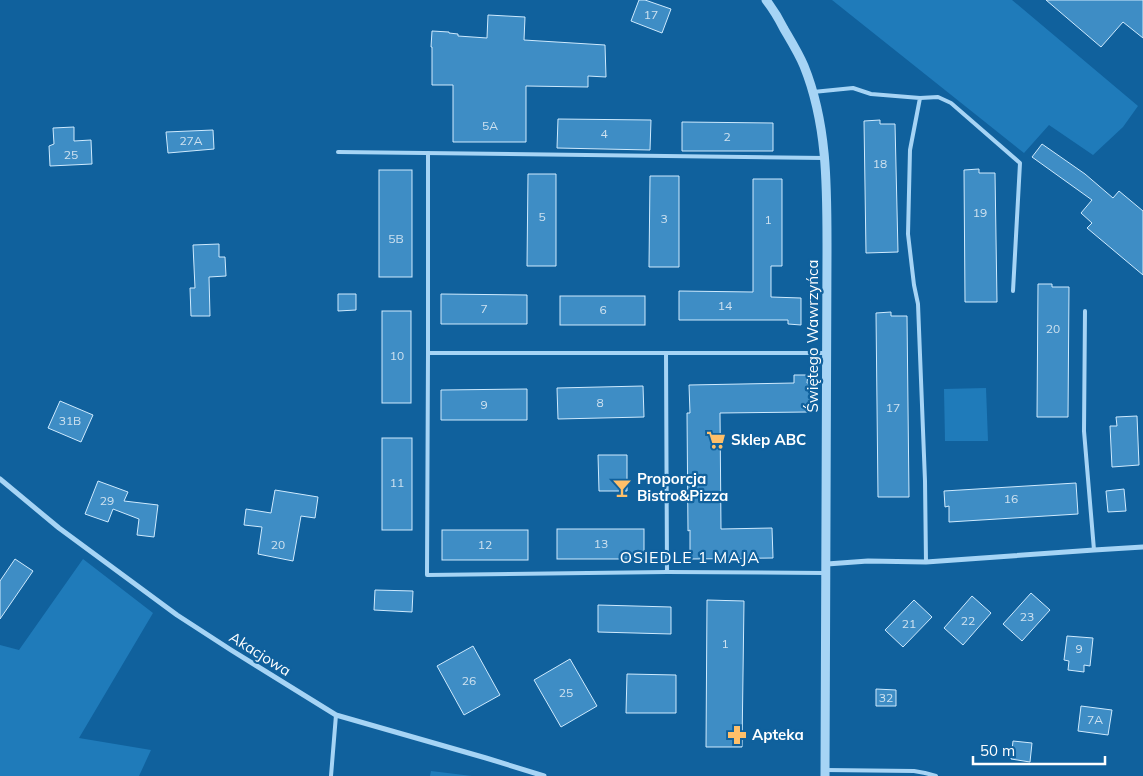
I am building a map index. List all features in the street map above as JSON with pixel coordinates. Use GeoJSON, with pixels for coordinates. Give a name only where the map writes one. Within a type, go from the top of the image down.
{"type":"FeatureCollection","features":[{"type":"Feature","properties":{"kind":"street","name":"Świętego Wawrzyńca"},"geometry":{"type":"LineString","coordinates":[[766,0],[804,65],[813,92],[822,133],[827,192],[825,773]]}},
{"type":"Feature","properties":{"kind":"street","name":"Akacjowa"},"geometry":{"type":"LineString","coordinates":[[0,479],[59,528],[177,615],[336,715],[544,776]]}},
{"type":"Feature","properties":{"kind":"street"},"geometry":{"type":"LineString","coordinates":[[827,569],[868,561],[926,562],[1143,547]]}},
{"type":"Feature","properties":{"kind":"lane"},"geometry":{"type":"LineString","coordinates":[[813,92],[853,88],[871,94],[920,98],[938,97],[951,103],[1020,163],[1014,292]]}},
{"type":"Feature","properties":{"kind":"lane"},"geometry":{"type":"LineString","coordinates":[[920,98],[910,150],[908,234],[918,304],[925,481],[926,562]]}},
{"type":"Feature","properties":{"kind":"lane"},"geometry":{"type":"LineString","coordinates":[[338,152],[824,158]]}},
{"type":"Feature","properties":{"kind":"lane"},"geometry":{"type":"LineString","coordinates":[[428,153],[426,575],[827,569]]}},
{"type":"Feature","properties":{"kind":"lane"},"geometry":{"type":"LineString","coordinates":[[1085,311],[1084,431],[1094,550]]}},
{"type":"Feature","properties":{"kind":"lane"},"geometry":{"type":"LineString","coordinates":[[428,353],[827,353]]}},
{"type":"Feature","properties":{"kind":"lane"},"geometry":{"type":"LineString","coordinates":[[666,353],[667,572]]}},
{"type":"Feature","properties":{"kind":"lane"},"geometry":{"type":"LineString","coordinates":[[331,776],[336,715]]}},
{"type":"Feature","properties":{"kind":"lane"},"geometry":{"type":"LineString","coordinates":[[825,773],[914,771],[936,776]]}},
{"type":"Feature","properties":{"kind":"shaded area"},"geometry":{"type":"Polygon","coordinates":[[[832,0],[1012,0],[1138,106],[1123,127],[1093,155],[1049,125],[1024,153],[832,0]]]}},
{"type":"Feature","properties":{"kind":"shaded area"},"geometry":{"type":"Polygon","coordinates":[[[986,388],[988,441],[945,441],[944,389],[986,388]]]}},
{"type":"Feature","properties":{"kind":"shaded area"},"geometry":{"type":"Polygon","coordinates":[[[83,559],[153,613],[79,738],[151,750],[139,776],[0,776],[0,645],[19,650],[83,559]]]}},
{"type":"Feature","properties":{"kind":"shaded area"},"geometry":{"type":"Polygon","coordinates":[[[431,771],[472,776],[430,776],[431,771]]]}},
{"type":"Feature","properties":{"kind":"building"},"geometry":{"type":"Polygon","coordinates":[[[639,0],[645,0],[671,9],[662,33],[631,21],[639,0]]]}},
{"type":"Feature","properties":{"kind":"building"},"geometry":{"type":"Polygon","coordinates":[[[1046,0],[1143,0],[1143,38],[1123,22],[1101,47],[1046,0]]]}},
{"type":"Feature","properties":{"kind":"building"},"geometry":{"type":"Polygon","coordinates":[[[488,15],[525,17],[524,40],[605,45],[606,77],[588,76],[588,87],[526,86],[526,142],[453,142],[453,85],[432,85],[432,31],[449,32],[458,34],[458,36],[487,38],[488,15]]]}},
{"type":"Feature","properties":{"kind":"building"},"geometry":{"type":"Polygon","coordinates":[[[558,119],[651,120],[650,150],[557,148],[558,119]]]}},
{"type":"Feature","properties":{"kind":"building"},"geometry":{"type":"Polygon","coordinates":[[[880,120],[880,124],[895,124],[898,252],[866,253],[864,121],[880,120]]]}},
{"type":"Feature","properties":{"kind":"building"},"geometry":{"type":"Polygon","coordinates":[[[682,122],[773,123],[773,151],[682,151],[682,122]]]}},
{"type":"Feature","properties":{"kind":"building"},"geometry":{"type":"Polygon","coordinates":[[[74,127],[74,141],[91,140],[92,164],[50,166],[49,146],[54,144],[53,128],[74,127]]]}},
{"type":"Feature","properties":{"kind":"building"},"geometry":{"type":"Polygon","coordinates":[[[213,130],[214,149],[168,153],[166,132],[213,130]]]}},
{"type":"Feature","properties":{"kind":"building"},"geometry":{"type":"Polygon","coordinates":[[[1042,144],[1085,174],[1113,198],[1119,191],[1143,211],[1143,275],[1087,228],[1092,223],[1081,213],[1092,200],[1032,157],[1042,144]]]}},
{"type":"Feature","properties":{"kind":"building"},"geometry":{"type":"Polygon","coordinates":[[[979,169],[979,173],[995,173],[997,302],[965,302],[964,170],[979,169]]]}},
{"type":"Feature","properties":{"kind":"building"},"geometry":{"type":"Polygon","coordinates":[[[379,170],[412,170],[412,277],[379,277],[379,170]]]}},
{"type":"Feature","properties":{"kind":"building"},"geometry":{"type":"Polygon","coordinates":[[[528,174],[556,174],[556,266],[527,266],[528,174]]]}},
{"type":"Feature","properties":{"kind":"building"},"geometry":{"type":"Polygon","coordinates":[[[650,176],[679,176],[679,267],[649,267],[650,176]]]}},
{"type":"Feature","properties":{"kind":"building"},"geometry":{"type":"Polygon","coordinates":[[[753,179],[782,179],[782,266],[771,266],[771,297],[801,298],[801,325],[788,324],[788,320],[679,320],[679,291],[753,292],[753,179]]]}},
{"type":"Feature","properties":{"kind":"building"},"geometry":{"type":"Polygon","coordinates":[[[219,244],[219,257],[225,257],[226,276],[209,277],[210,316],[191,316],[190,288],[195,288],[193,245],[219,244]]]}},
{"type":"Feature","properties":{"kind":"building"},"geometry":{"type":"Polygon","coordinates":[[[1038,284],[1052,284],[1052,287],[1069,287],[1068,417],[1037,417],[1038,284]]]}},
{"type":"Feature","properties":{"kind":"building"},"geometry":{"type":"Polygon","coordinates":[[[338,294],[356,294],[356,310],[338,311],[338,294]]]}},
{"type":"Feature","properties":{"kind":"building"},"geometry":{"type":"Polygon","coordinates":[[[441,294],[527,295],[527,324],[441,324],[441,294]]]}},
{"type":"Feature","properties":{"kind":"building"},"geometry":{"type":"Polygon","coordinates":[[[560,296],[645,296],[645,325],[560,325],[560,296]]]}},
{"type":"Feature","properties":{"kind":"building"},"geometry":{"type":"Polygon","coordinates":[[[382,311],[411,311],[411,403],[382,403],[382,311]]]}},
{"type":"Feature","properties":{"kind":"building"},"geometry":{"type":"Polygon","coordinates":[[[891,312],[891,316],[907,316],[909,497],[878,497],[876,313],[891,312]]]}},
{"type":"Feature","properties":{"kind":"building"},"geometry":{"type":"Polygon","coordinates":[[[794,375],[808,375],[807,383],[811,383],[808,412],[720,413],[721,529],[772,528],[773,558],[690,559],[687,413],[690,413],[689,385],[794,383],[794,375]]]}},
{"type":"Feature","properties":{"kind":"building"},"geometry":{"type":"Polygon","coordinates":[[[643,386],[644,417],[558,419],[557,388],[643,386]]]}},
{"type":"Feature","properties":{"kind":"building"},"geometry":{"type":"Polygon","coordinates":[[[527,389],[527,420],[441,420],[441,390],[527,389]]]}},
{"type":"Feature","properties":{"kind":"building"},"geometry":{"type":"Polygon","coordinates":[[[60,401],[93,415],[81,442],[48,428],[60,401]]]}},
{"type":"Feature","properties":{"kind":"building"},"geometry":{"type":"Polygon","coordinates":[[[1137,416],[1139,465],[1112,467],[1110,426],[1117,426],[1116,417],[1137,416]]]}},
{"type":"Feature","properties":{"kind":"building"},"geometry":{"type":"Polygon","coordinates":[[[382,438],[412,438],[412,530],[382,530],[382,438]]]}},
{"type":"Feature","properties":{"kind":"building"},"geometry":{"type":"Polygon","coordinates":[[[598,455],[627,455],[627,491],[599,491],[598,455]]]}},
{"type":"Feature","properties":{"kind":"building"},"geometry":{"type":"Polygon","coordinates":[[[98,481],[128,492],[124,501],[158,505],[154,537],[137,535],[139,519],[113,509],[108,522],[85,514],[98,481]]]}},
{"type":"Feature","properties":{"kind":"building"},"geometry":{"type":"Polygon","coordinates":[[[1076,483],[1078,514],[949,522],[949,506],[945,507],[944,491],[1076,483]]]}},
{"type":"Feature","properties":{"kind":"building"},"geometry":{"type":"Polygon","coordinates":[[[1124,489],[1126,511],[1108,512],[1106,491],[1124,489]]]}},
{"type":"Feature","properties":{"kind":"building"},"geometry":{"type":"Polygon","coordinates":[[[275,490],[318,497],[315,518],[301,516],[293,561],[258,554],[262,527],[244,525],[246,509],[271,513],[275,490]]]}},
{"type":"Feature","properties":{"kind":"building"},"geometry":{"type":"Polygon","coordinates":[[[557,529],[644,529],[644,559],[557,559],[557,529]]]}},
{"type":"Feature","properties":{"kind":"building"},"geometry":{"type":"Polygon","coordinates":[[[442,530],[528,530],[528,560],[442,560],[442,530]]]}},
{"type":"Feature","properties":{"kind":"building"},"geometry":{"type":"Polygon","coordinates":[[[15,559],[33,571],[0,619],[0,581],[15,559]]]}},
{"type":"Feature","properties":{"kind":"building"},"geometry":{"type":"Polygon","coordinates":[[[375,590],[413,591],[412,612],[374,610],[375,590]]]}},
{"type":"Feature","properties":{"kind":"building"},"geometry":{"type":"Polygon","coordinates":[[[1031,593],[1050,610],[1022,641],[1003,624],[1031,593]]]}},
{"type":"Feature","properties":{"kind":"building"},"geometry":{"type":"Polygon","coordinates":[[[972,596],[991,613],[963,645],[944,628],[972,596]]]}},
{"type":"Feature","properties":{"kind":"building"},"geometry":{"type":"Polygon","coordinates":[[[707,600],[744,601],[742,747],[706,747],[707,600]]]}},
{"type":"Feature","properties":{"kind":"building"},"geometry":{"type":"Polygon","coordinates":[[[914,600],[932,617],[903,647],[885,630],[914,600]]]}},
{"type":"Feature","properties":{"kind":"building"},"geometry":{"type":"Polygon","coordinates":[[[598,605],[671,607],[671,634],[598,632],[598,605]]]}},
{"type":"Feature","properties":{"kind":"building"},"geometry":{"type":"Polygon","coordinates":[[[1067,636],[1093,638],[1090,666],[1084,665],[1084,672],[1068,670],[1069,661],[1064,660],[1067,636]]]}},
{"type":"Feature","properties":{"kind":"building"},"geometry":{"type":"Polygon","coordinates":[[[473,646],[500,695],[464,715],[437,666],[473,646]]]}},
{"type":"Feature","properties":{"kind":"building"},"geometry":{"type":"Polygon","coordinates":[[[570,659],[597,706],[561,727],[534,680],[570,659]]]}},
{"type":"Feature","properties":{"kind":"building"},"geometry":{"type":"Polygon","coordinates":[[[627,674],[676,675],[676,713],[626,713],[627,674]]]}},
{"type":"Feature","properties":{"kind":"building"},"geometry":{"type":"Polygon","coordinates":[[[876,689],[896,690],[896,706],[876,706],[876,689]]]}},
{"type":"Feature","properties":{"kind":"building"},"geometry":{"type":"Polygon","coordinates":[[[1081,706],[1112,710],[1108,735],[1078,731],[1081,706]]]}},
{"type":"Feature","properties":{"kind":"building"},"geometry":{"type":"Polygon","coordinates":[[[1013,741],[1032,743],[1030,762],[1011,759],[1013,741]]]}},
{"type":"Feature","properties":{"kind":"place","name":"Sklep ABC"},"geometry":{"type":"Point","coordinates":[716,440]}},
{"type":"Feature","properties":{"kind":"place","name":"Proporcja Bistro&Pizza"},"geometry":{"type":"Point","coordinates":[622,488]}},
{"type":"Feature","properties":{"kind":"place","name":"Apteka"},"geometry":{"type":"Point","coordinates":[737,735]}},
{"type":"Feature","properties":{"kind":"district","name":"OSIEDLE 1 MAJA"},"geometry":{"type":"Point","coordinates":[690,557]}}]}
